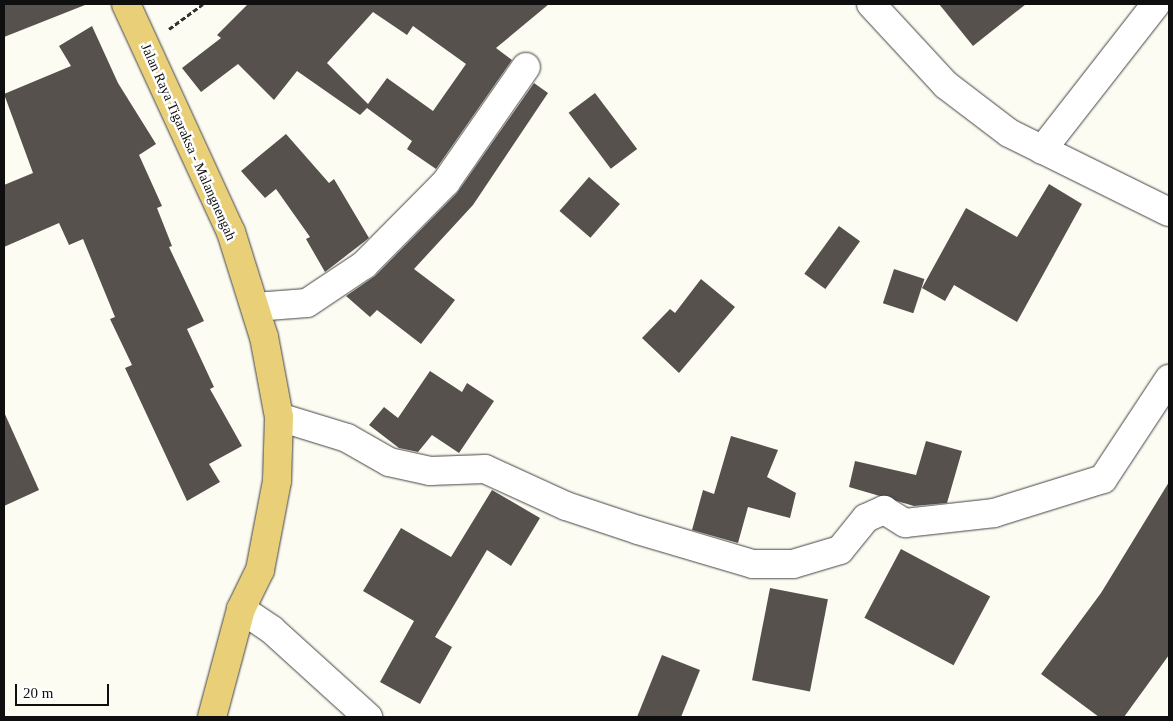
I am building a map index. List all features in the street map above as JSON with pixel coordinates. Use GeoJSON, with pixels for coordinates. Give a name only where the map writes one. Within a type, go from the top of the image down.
{"type":"FeatureCollection","features":[{"type":"Feature","properties":{"kind":"main road","name":"Jalan Raya Tigaraksa - Malangnengah"},"geometry":{"type":"LineString","coordinates":[[126,4],[231,232],[255,307],[280,417],[276,481],[260,570],[241,609],[212,717]]}},
{"type":"Feature","properties":{"kind":"street"},"geometry":{"type":"LineString","coordinates":[[871,4],[946,85],[1009,133],[1169,212]]}},
{"type":"Feature","properties":{"kind":"street"},"geometry":{"type":"LineString","coordinates":[[1042,150],[1156,4]]}},
{"type":"Feature","properties":{"kind":"street"},"geometry":{"type":"LineString","coordinates":[[255,307],[308,303],[364,265],[446,182],[526,67]]}},
{"type":"Feature","properties":{"kind":"street"},"geometry":{"type":"LineString","coordinates":[[280,417],[347,438],[389,462],[430,470],[485,469],[566,506],[638,530],[753,564],[793,564],[840,550],[866,518],[884,510],[905,523],[994,513],[1103,479],[1169,378]]}},
{"type":"Feature","properties":{"kind":"street"},"geometry":{"type":"LineString","coordinates":[[241,609],[272,630],[368,717]]}},
{"type":"Feature","properties":{"kind":"path"},"geometry":{"type":"LineString","coordinates":[[145,47],[203,4]]}},
{"type":"Feature","properties":{"kind":"building"},"geometry":{"type":"Polygon","coordinates":[[[4,4],[85,4],[85,5],[4,37],[4,4]]]}},
{"type":"Feature","properties":{"kind":"building"},"geometry":{"type":"Polygon","coordinates":[[[248,4],[549,4],[496,48],[512,60],[436,169],[407,149],[412,141],[367,108],[360,115],[297,71],[274,100],[238,64],[201,92],[182,68],[221,38],[217,35],[248,4]],[[373,12],[327,63],[368,104],[387,78],[433,111],[466,64],[413,26],[407,35],[373,12]]]}},
{"type":"Feature","properties":{"kind":"building"},"geometry":{"type":"Polygon","coordinates":[[[939,4],[1026,4],[973,46],[939,4]]]}},
{"type":"Feature","properties":{"kind":"building"},"geometry":{"type":"Polygon","coordinates":[[[92,26],[118,83],[156,144],[139,155],[162,206],[157,208],[172,246],[169,247],[204,321],[187,329],[214,387],[210,389],[242,446],[209,464],[220,482],[187,501],[125,368],[132,365],[110,319],[115,317],[83,239],[69,245],[59,223],[4,247],[4,185],[33,173],[4,94],[71,66],[59,46],[92,26]]]}},
{"type":"Feature","properties":{"kind":"building"},"geometry":{"type":"Polygon","coordinates":[[[534,83],[548,93],[473,205],[414,269],[455,300],[421,344],[377,310],[370,317],[346,296],[375,276],[457,193],[534,83]]]}},
{"type":"Feature","properties":{"kind":"building"},"geometry":{"type":"Polygon","coordinates":[[[595,93],[637,149],[611,169],[569,113],[595,93]]]}},
{"type":"Feature","properties":{"kind":"building"},"geometry":{"type":"Polygon","coordinates":[[[286,134],[329,183],[334,179],[369,238],[325,272],[306,239],[310,237],[276,189],[265,198],[241,171],[286,134]]]}},
{"type":"Feature","properties":{"kind":"building"},"geometry":{"type":"Polygon","coordinates":[[[589,177],[620,204],[590,238],[559,211],[589,177]]]}},
{"type":"Feature","properties":{"kind":"building"},"geometry":{"type":"Polygon","coordinates":[[[1049,184],[1082,204],[1017,322],[954,285],[945,301],[922,288],[966,208],[1017,237],[1049,184]]]}},
{"type":"Feature","properties":{"kind":"building"},"geometry":{"type":"Polygon","coordinates":[[[839,226],[860,241],[825,289],[804,274],[839,226]]]}},
{"type":"Feature","properties":{"kind":"building"},"geometry":{"type":"Polygon","coordinates":[[[894,269],[924,279],[913,313],[883,303],[894,269]]]}},
{"type":"Feature","properties":{"kind":"building"},"geometry":{"type":"Polygon","coordinates":[[[701,279],[735,307],[679,373],[642,338],[670,309],[675,313],[701,279]]]}},
{"type":"Feature","properties":{"kind":"building"},"geometry":{"type":"Polygon","coordinates":[[[430,371],[462,392],[467,383],[494,401],[459,453],[432,435],[418,452],[399,448],[369,425],[384,407],[398,418],[430,371]]]}},
{"type":"Feature","properties":{"kind":"building"},"geometry":{"type":"Polygon","coordinates":[[[4,412],[39,490],[4,506],[4,412]]]}},
{"type":"Feature","properties":{"kind":"building"},"geometry":{"type":"Polygon","coordinates":[[[731,436],[778,450],[767,477],[796,493],[790,518],[748,507],[738,543],[692,530],[703,490],[714,494],[731,436]]]}},
{"type":"Feature","properties":{"kind":"building"},"geometry":{"type":"Polygon","coordinates":[[[926,441],[962,451],[947,503],[914,506],[849,487],[855,461],[916,475],[926,441]]]}},
{"type":"Feature","properties":{"kind":"building"},"geometry":{"type":"Polygon","coordinates":[[[1169,482],[1169,655],[1124,717],[1099,717],[1041,674],[1101,593],[1169,482]]]}},
{"type":"Feature","properties":{"kind":"building"},"geometry":{"type":"Polygon","coordinates":[[[492,490],[540,518],[511,566],[487,550],[435,637],[452,647],[420,704],[380,682],[414,621],[363,591],[401,528],[451,557],[492,490]]]}},
{"type":"Feature","properties":{"kind":"building"},"geometry":{"type":"Polygon","coordinates":[[[901,549],[990,596],[954,665],[864,618],[901,549]]]}},
{"type":"Feature","properties":{"kind":"building"},"geometry":{"type":"Polygon","coordinates":[[[770,588],[828,599],[810,692],[752,680],[770,588]]]}},
{"type":"Feature","properties":{"kind":"building"},"geometry":{"type":"Polygon","coordinates":[[[662,655],[700,670],[681,717],[637,717],[662,655]]]}}]}
